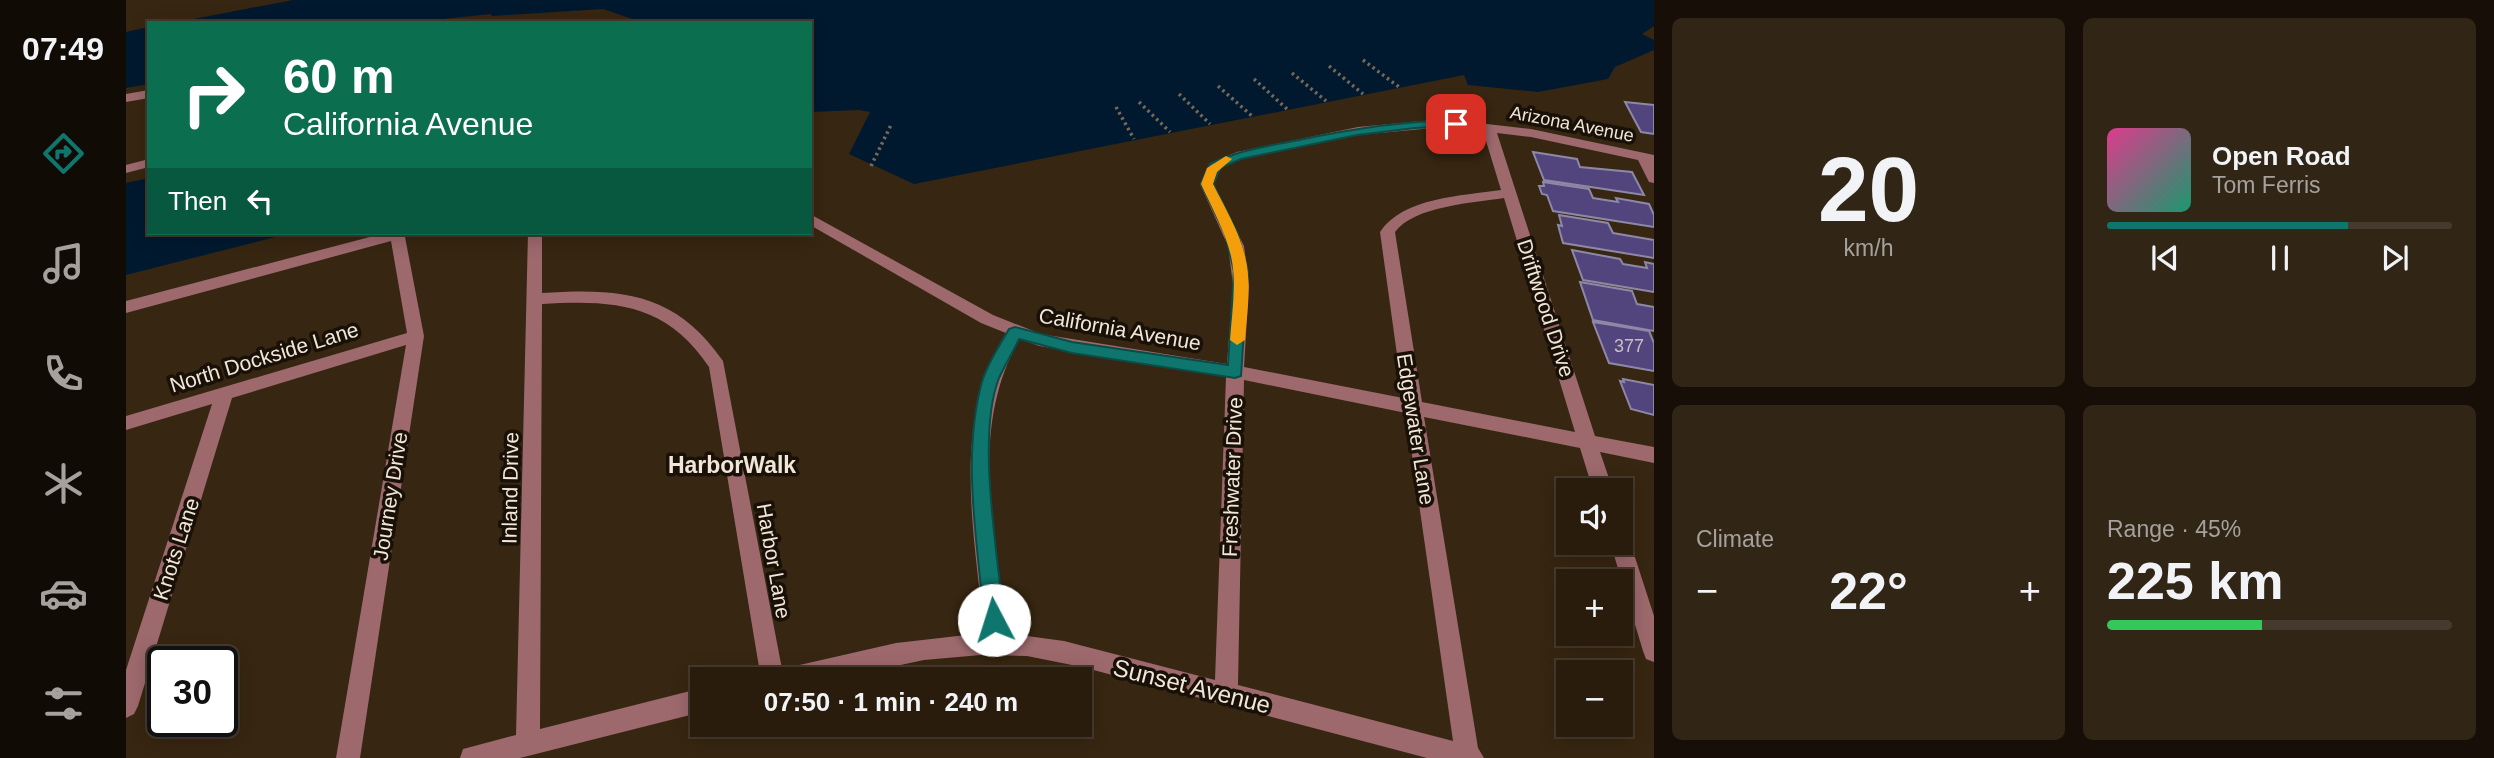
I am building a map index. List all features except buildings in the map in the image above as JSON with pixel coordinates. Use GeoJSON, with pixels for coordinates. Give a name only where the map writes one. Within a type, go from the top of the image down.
{"type":"FeatureCollection","features":[{"type":"Feature","properties":{"kind":"street"},"geometry":{"type":"LineString","coordinates":[[126,98],[147,94]]}},
{"type":"Feature","properties":{"kind":"street","name":"Arizona Avenue"},"geometry":{"type":"LineString","coordinates":[[1207,184],[1208,176],[1219,163],[1250,153],[1399,125],[1444,123],[1488,126],[1648,157]]}},
{"type":"Feature","properties":{"kind":"street","name":"Driftwood Drive"},"geometry":{"type":"LineString","coordinates":[[1488,126],[1599,478]]}},
{"type":"Feature","properties":{"kind":"street"},"geometry":{"type":"LineString","coordinates":[[1648,157],[1654,179]]}},
{"type":"Feature","properties":{"kind":"street"},"geometry":{"type":"LineString","coordinates":[[126,169],[147,164]]}},
{"type":"Feature","properties":{"kind":"street","name":"Freshwater Drive"},"geometry":{"type":"LineString","coordinates":[[1207,184],[1231,234],[1241,271],[1235,372],[1226,693]]}},
{"type":"Feature","properties":{"kind":"street","name":"Edgewater Lane"},"geometry":{"type":"LineString","coordinates":[[1469,757],[1387,237],[1388,228],[1401,217],[1509,192]]}},
{"type":"Feature","properties":{"kind":"street","name":"California Avenue"},"geometry":{"type":"LineString","coordinates":[[812,220],[967,309],[1015,333],[1083,349],[1235,372],[1654,455]]}},
{"type":"Feature","properties":{"kind":"street"},"geometry":{"type":"LineString","coordinates":[[126,307],[396,235]]}},
{"type":"Feature","properties":{"kind":"street","name":"Journey Drive"},"geometry":{"type":"LineString","coordinates":[[348,758],[416,336],[400,235]]}},
{"type":"Feature","properties":{"kind":"street","name":"Inland Drive"},"geometry":{"type":"LineString","coordinates":[[528,744],[535,235]]}},
{"type":"Feature","properties":{"kind":"street","name":"Harbor Lane"},"geometry":{"type":"LineString","coordinates":[[536,299],[614,297],[639,303],[659,310],[674,320],[701,342],[710,355],[716,366],[770,667]]}},
{"type":"Feature","properties":{"kind":"street"},"geometry":{"type":"LineString","coordinates":[[996,644],[981,476],[982,427],[991,380],[1015,333]]}},
{"type":"Feature","properties":{"kind":"street","name":"North Dockside Lane"},"geometry":{"type":"LineString","coordinates":[[126,423],[416,336]]}},
{"type":"Feature","properties":{"kind":"street","name":"Knots Lane"},"geometry":{"type":"LineString","coordinates":[[126,706],[225,393]]}},
{"type":"Feature","properties":{"kind":"street"},"geometry":{"type":"LineString","coordinates":[[1624,555],[1654,651]]}},
{"type":"Feature","properties":{"kind":"street","name":"Sunset Avenue"},"geometry":{"type":"LineString","coordinates":[[843,667],[935,648],[996,644],[1049,650],[1469,757]]}},
{"type":"Feature","properties":{"kind":"street"},"geometry":{"type":"LineString","coordinates":[[472,758],[690,703]]}},
{"type":"Feature","properties":{"kind":"path"},"geometry":{"type":"LineString","coordinates":[[1363,60],[1399,87]]}},
{"type":"Feature","properties":{"kind":"path"},"geometry":{"type":"LineString","coordinates":[[1329,66],[1363,94]]}},
{"type":"Feature","properties":{"kind":"path"},"geometry":{"type":"LineString","coordinates":[[1292,73],[1326,101]]}},
{"type":"Feature","properties":{"kind":"path"},"geometry":{"type":"LineString","coordinates":[[1254,79],[1287,108]]}},
{"type":"Feature","properties":{"kind":"path"},"geometry":{"type":"LineString","coordinates":[[1218,86],[1252,116]]}},
{"type":"Feature","properties":{"kind":"path"},"geometry":{"type":"LineString","coordinates":[[1179,94],[1210,124]]}},
{"type":"Feature","properties":{"kind":"path"},"geometry":{"type":"LineString","coordinates":[[1139,102],[1170,132]]}},
{"type":"Feature","properties":{"kind":"path"},"geometry":{"type":"LineString","coordinates":[[1115,107],[1134,139]]}},
{"type":"Feature","properties":{"kind":"path"},"geometry":{"type":"LineString","coordinates":[[871,166],[891,125]]}},
{"type":"Feature","properties":{"kind":"water"},"geometry":{"type":"Polygon","coordinates":[[[293,0],[1654,0],[1654,26],[1642,34],[1654,40],[1654,50],[1615,67],[1608,79],[1538,92],[1468,85],[1464,75],[914,184],[849,154],[870,112],[812,112],[812,21],[638,21],[603,9],[491,14],[424,21],[183,21],[293,0]]]}},
{"type":"Feature","properties":{"kind":"water"},"geometry":{"type":"Polygon","coordinates":[[[147,27],[147,84],[126,88],[126,32],[147,27]]]}},
{"type":"Feature","properties":{"kind":"water"},"geometry":{"type":"Polygon","coordinates":[[[147,178],[147,235],[283,235],[126,275],[126,183],[147,178]]]}},
{"type":"Feature","properties":{"kind":"slow traffic"},"geometry":{"type":"LineString","coordinates":[[1226,159],[1214,166],[1207,184],[1231,234],[1239,259],[1241,285],[1237,340]]}},
{"type":"Feature","properties":{"kind":"district","name":"HarborWalk"},"geometry":{"type":"Point","coordinates":[732,465]}},
{"type":"Feature","properties":{"kind":"route"},"geometry":{"type":"LineString","coordinates":[[994,620],[981,476],[982,427],[991,380],[999,359],[1015,333],[1104,353],[1235,372],[1241,271],[1236,246],[1207,184],[1214,166],[1237,156],[1357,131],[1399,125],[1456,124]]}}]}
